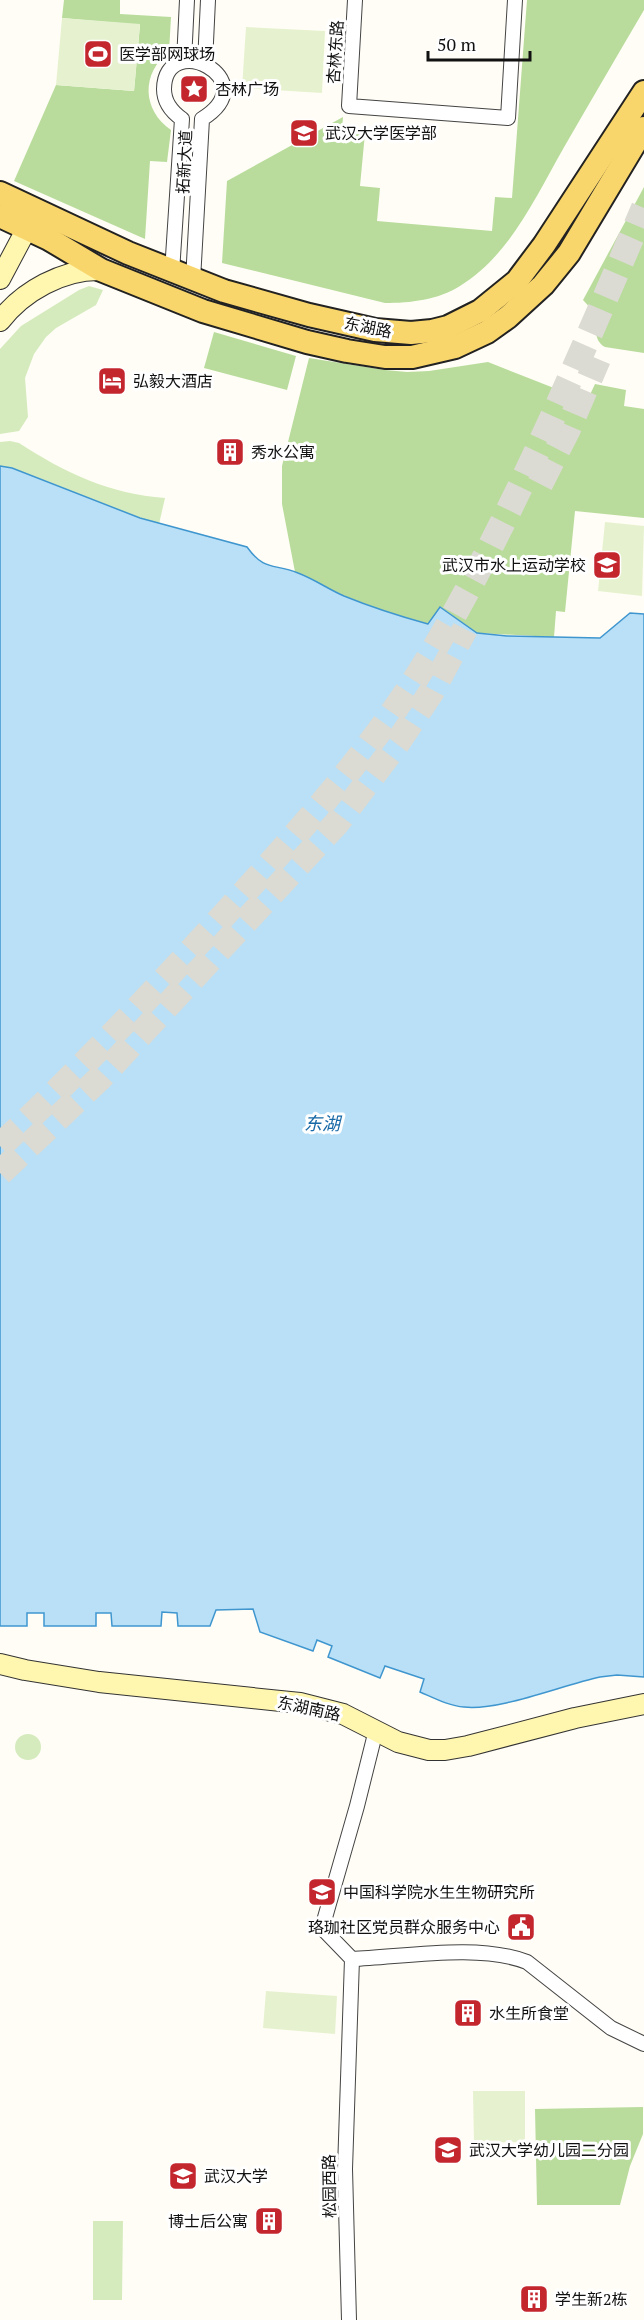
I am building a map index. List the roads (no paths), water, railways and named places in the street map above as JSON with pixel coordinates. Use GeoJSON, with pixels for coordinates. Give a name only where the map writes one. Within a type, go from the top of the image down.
{"type":"FeatureCollection","features":[{"type":"Feature","properties":{"kind":"main road","name":"东湖路"},"geometry":{"type":"LineString","coordinates":[[0,216],[32,219],[194,280],[263,303],[375,330],[411,333],[448,327],[496,300],[521,276],[540,252],[644,92]]}},
{"type":"Feature","properties":{"kind":"main road","name":"东湖路"},"geometry":{"type":"LineString","coordinates":[[0,193],[101,270],[203,311],[307,342],[347,351],[385,357],[412,357],[434,354],[455,347],[487,332],[508,317],[543,285],[569,253],[644,128]]}},
{"type":"Feature","properties":{"kind":"street"},"geometry":{"type":"LineString","coordinates":[[187,0],[184,61],[205,63],[208,0]]}},
{"type":"Feature","properties":{"kind":"street","name":"杏林东路"},"geometry":{"type":"LineString","coordinates":[[355,0],[349,106],[507,118],[515,0]]}},
{"type":"Feature","properties":{"kind":"street","name":"拓新大道"},"geometry":{"type":"LineString","coordinates":[[172,272],[182,119],[168,105],[164,91],[168,74],[184,61]]}},
{"type":"Feature","properties":{"kind":"street","name":"拓新大道"},"geometry":{"type":"LineString","coordinates":[[194,280],[202,119],[216,109],[223,90],[219,75],[205,63]]}},
{"type":"Feature","properties":{"kind":"street"},"geometry":{"type":"LineString","coordinates":[[0,279],[32,219]]}},
{"type":"Feature","properties":{"kind":"street"},"geometry":{"type":"LineString","coordinates":[[0,321],[16,304],[51,281],[86,270],[101,270]]}},
{"type":"Feature","properties":{"kind":"street","name":"东湖南路"},"geometry":{"type":"LineString","coordinates":[[0,1664],[99,1682],[300,1703],[343,1714],[398,1742],[445,1750],[644,1704]]}},
{"type":"Feature","properties":{"kind":"street"},"geometry":{"type":"LineString","coordinates":[[376,1730],[322,1928],[352,1959],[468,1952],[515,1957],[527,1962],[611,2028],[644,2044]]}},
{"type":"Feature","properties":{"kind":"street","name":"松园西路"},"geometry":{"type":"LineString","coordinates":[[348,2320],[345,2169],[352,1959]]}},
{"type":"Feature","properties":{"kind":"water","name":"东湖"},"geometry":{"type":"Polygon","coordinates":[[[0,466],[12,468],[140,518],[247,547],[265,564],[298,573],[364,604],[428,624],[440,607],[477,633],[600,638],[630,613],[644,614],[644,1677],[617,1675],[600,1677],[495,1705],[464,1707],[420,1692],[424,1679],[385,1666],[380,1678],[328,1657],[332,1646],[317,1640],[313,1651],[260,1632],[253,1609],[216,1610],[210,1626],[178,1626],[177,1613],[162,1612],[161,1626],[112,1626],[111,1613],[96,1613],[96,1626],[44,1626],[44,1613],[27,1613],[27,1626],[0,1626],[0,466]]]}},
{"type":"Feature","properties":{"kind":"tunnel"},"geometry":{"type":"LineString","coordinates":[[0,1146],[115,1032],[225,914],[310,818],[364,752],[389,717],[436,646],[494,539],[547,430],[644,208]]}},
{"type":"Feature","properties":{"kind":"tunnel"},"geometry":{"type":"LineString","coordinates":[[540,484],[568,429],[598,359]]}},
{"type":"Feature","properties":{"kind":"tunnel"},"geometry":{"type":"LineString","coordinates":[[0,1173],[101,1077],[336,824],[398,742],[432,691],[465,629]]}},
{"type":"Feature","properties":{"kind":"place","name":"医学部网球场"},"geometry":{"type":"Point","coordinates":[98,54]}},
{"type":"Feature","properties":{"kind":"place","name":"杏林广场"},"geometry":{"type":"Point","coordinates":[194,89]}},
{"type":"Feature","properties":{"kind":"place","name":"武汉大学医学部"},"geometry":{"type":"Point","coordinates":[304,133]}},
{"type":"Feature","properties":{"kind":"place","name":"弘毅大酒店"},"geometry":{"type":"Point","coordinates":[112,381]}},
{"type":"Feature","properties":{"kind":"place","name":"秀水公寓"},"geometry":{"type":"Point","coordinates":[230,452]}},
{"type":"Feature","properties":{"kind":"place","name":"武汉市水上运动学校"},"geometry":{"type":"Point","coordinates":[607,565]}},
{"type":"Feature","properties":{"kind":"place","name":"中国科学院水生生物研究所"},"geometry":{"type":"Point","coordinates":[322,1892]}},
{"type":"Feature","properties":{"kind":"place","name":"珞珈社区党员群众服务中心"},"geometry":{"type":"Point","coordinates":[521,1927]}},
{"type":"Feature","properties":{"kind":"place","name":"水生所食堂"},"geometry":{"type":"Point","coordinates":[468,2013]}},
{"type":"Feature","properties":{"kind":"place","name":"武汉大学幼儿园二分园"},"geometry":{"type":"Point","coordinates":[448,2150]}},
{"type":"Feature","properties":{"kind":"place","name":"武汉大学"},"geometry":{"type":"Point","coordinates":[183,2176]}},
{"type":"Feature","properties":{"kind":"place","name":"博士后公寓"},"geometry":{"type":"Point","coordinates":[269,2221]}},
{"type":"Feature","properties":{"kind":"place","name":"学生新2栋"},"geometry":{"type":"Point","coordinates":[534,2299]}}]}
